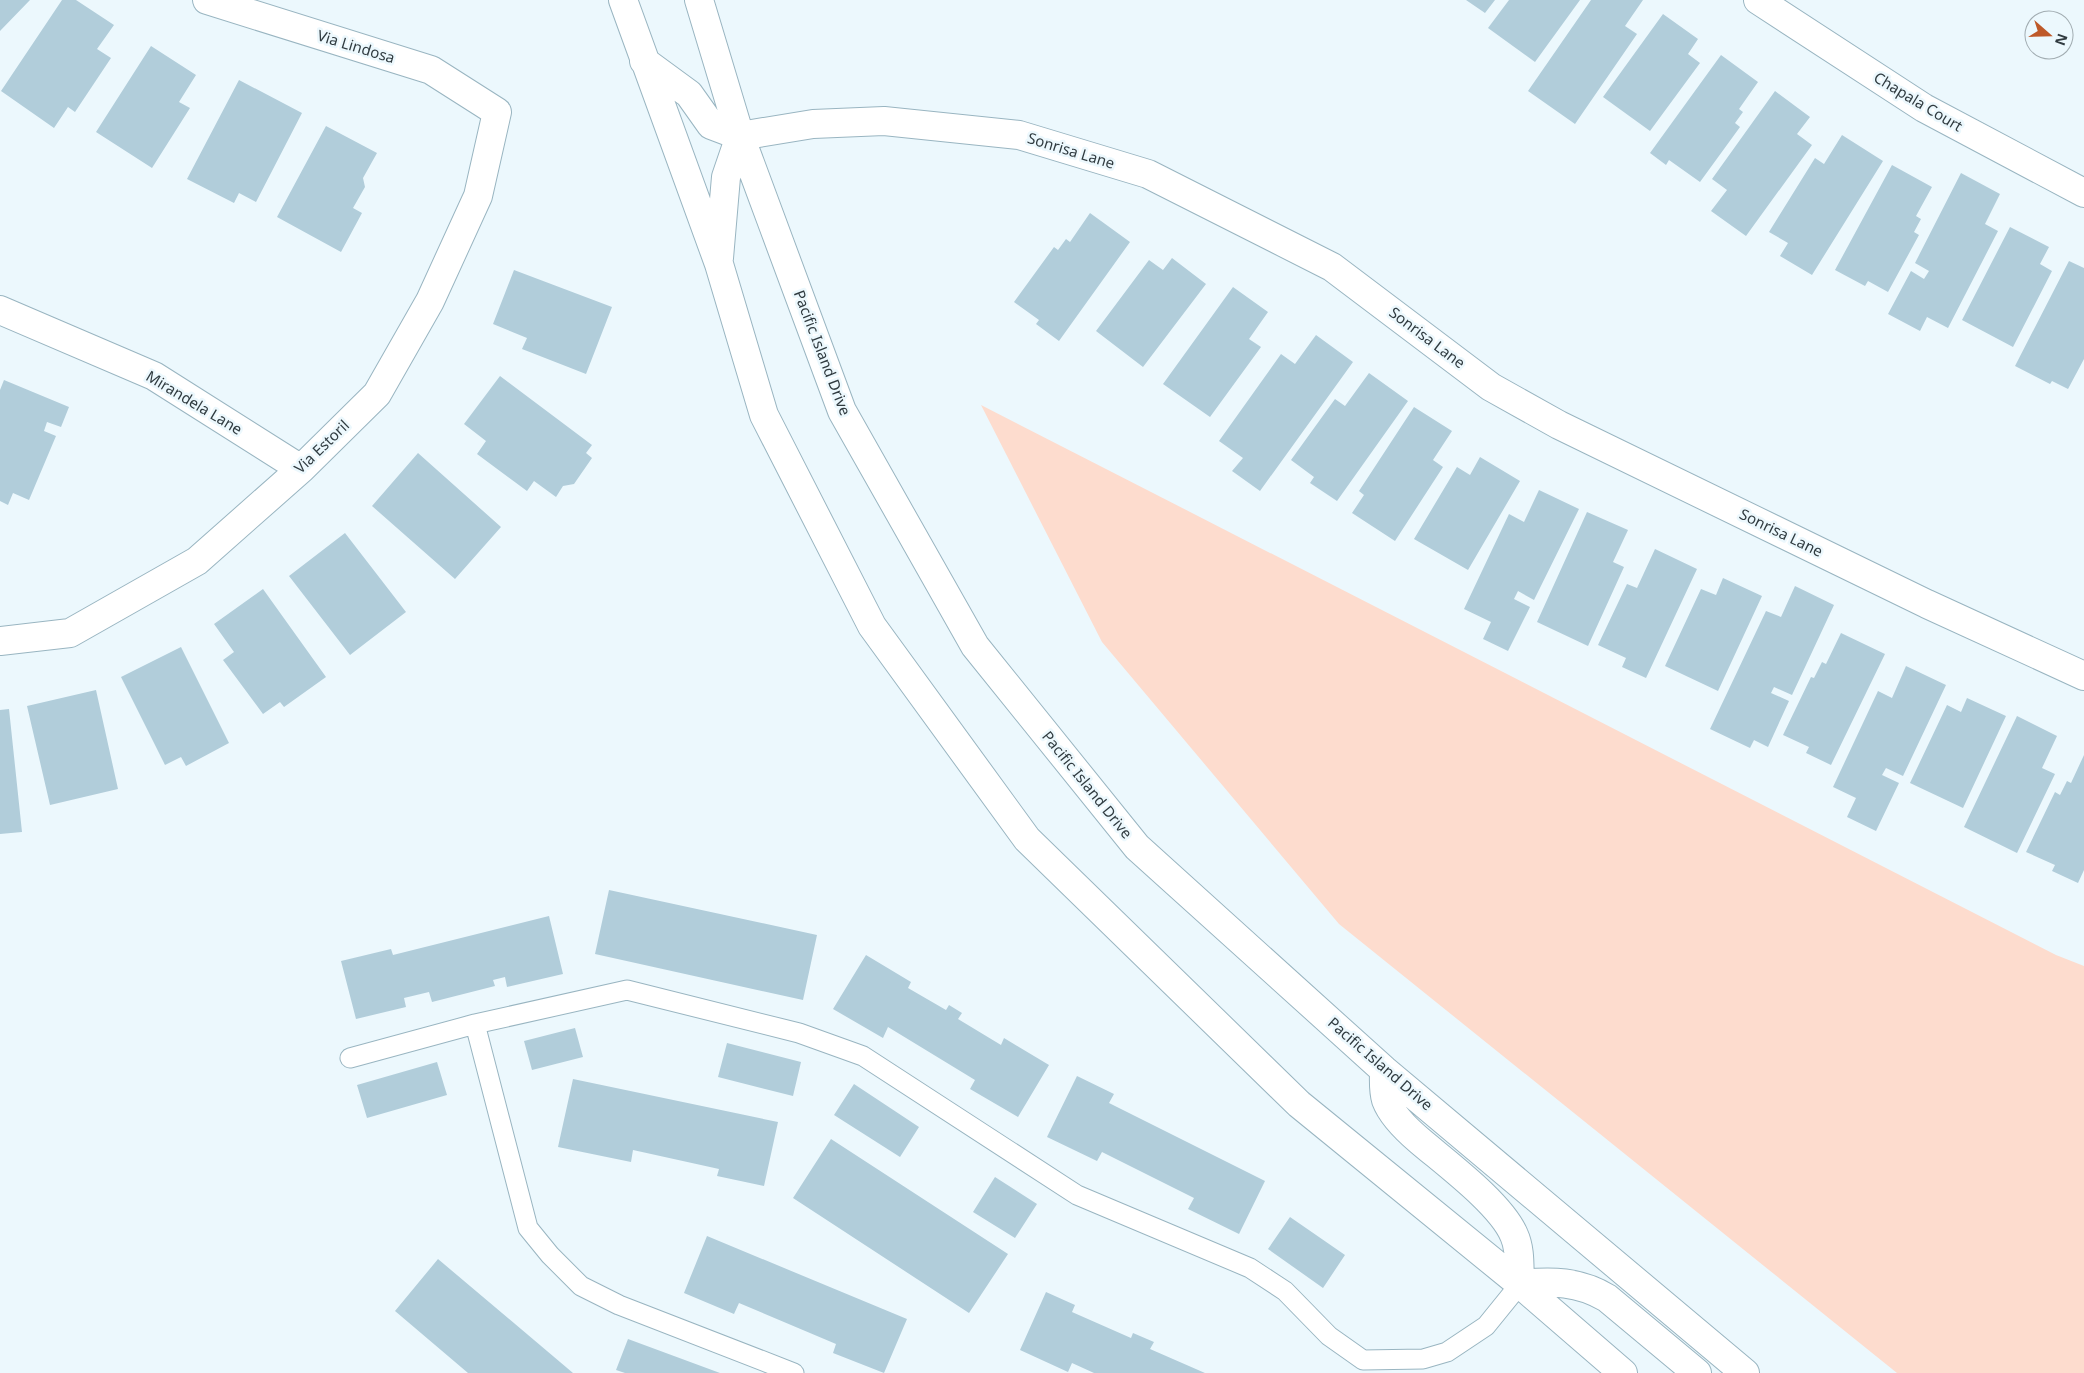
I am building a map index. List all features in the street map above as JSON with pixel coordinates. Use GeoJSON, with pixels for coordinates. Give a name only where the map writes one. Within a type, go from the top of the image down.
{"type":"FeatureCollection","features":[{"type":"Feature","properties":{"kind":"main road","name":"Via Lindosa"},"geometry":{"type":"LineString","coordinates":[[207,0],[431,70],[497,112]]}},
{"type":"Feature","properties":{"kind":"main road"},"geometry":{"type":"LineString","coordinates":[[623,0],[719,264],[764,415],[872,626],[1028,839],[1299,1104],[1520,1284],[1623,1373]]}},
{"type":"Feature","properties":{"kind":"main road","name":"Pacific Island Drive"},"geometry":{"type":"LineString","coordinates":[[699,0],[740,136],[842,410],[975,646],[1136,847],[1384,1070],[1745,1373]]}},
{"type":"Feature","properties":{"kind":"main road","name":"Chapala Court"},"geometry":{"type":"LineString","coordinates":[[1758,0],[1924,108],[2084,193]]}},
{"type":"Feature","properties":{"kind":"main road"},"geometry":{"type":"LineString","coordinates":[[644,61],[689,94],[711,125],[740,136],[726,177],[719,264]]}},
{"type":"Feature","properties":{"kind":"main road","name":"Via Estoril"},"geometry":{"type":"LineString","coordinates":[[0,641],[70,633],[198,561],[301,469],[377,394],[430,301],[478,196],[497,112]]}},
{"type":"Feature","properties":{"kind":"main road","name":"Sonrisa Lane"},"geometry":{"type":"LineString","coordinates":[[740,136],[813,124],[884,121],[1019,135],[1148,174],[1332,267],[1492,387],[1559,424],[1928,604],[2084,676]]}},
{"type":"Feature","properties":{"kind":"main road","name":"Mirandela Lane"},"geometry":{"type":"LineString","coordinates":[[0,310],[154,376],[301,469]]}},
{"type":"Feature","properties":{"kind":"main road"},"geometry":{"type":"LineString","coordinates":[[1384,1070],[1383,1085],[1386,1101],[1395,1115],[1411,1133],[1476,1190],[1506,1220],[1519,1249],[1520,1284]]}},
{"type":"Feature","properties":{"kind":"main road"},"geometry":{"type":"LineString","coordinates":[[1520,1284],[1560,1282],[1595,1291],[1607,1298],[1697,1373]]}},
{"type":"Feature","properties":{"kind":"lane"},"geometry":{"type":"LineString","coordinates":[[350,1058],[475,1024],[627,990],[799,1033],[863,1056],[1077,1195],[1250,1268],[1285,1291],[1329,1336],[1363,1360],[1423,1359],[1447,1352],[1486,1326],[1520,1284]]}},
{"type":"Feature","properties":{"kind":"lane"},"geometry":{"type":"LineString","coordinates":[[475,1024],[528,1228],[550,1255],[581,1286],[619,1306],[794,1373]]}},
{"type":"Feature","properties":{"kind":"shaded area"},"geometry":{"type":"Polygon","coordinates":[[[981,405],[2056,955],[2084,966],[2084,1373],[1897,1373],[1339,924],[1102,642],[981,405]]]}},
{"type":"Feature","properties":{"kind":"building"},"geometry":{"type":"Polygon","coordinates":[[[0,0],[30,0],[0,31],[0,0]]]}},
{"type":"Feature","properties":{"kind":"building"},"geometry":{"type":"Polygon","coordinates":[[[62,0],[76,0],[114,25],[97,49],[111,58],[75,112],[68,107],[54,128],[1,91],[62,0]]]}},
{"type":"Feature","properties":{"kind":"building"},"geometry":{"type":"Polygon","coordinates":[[[1466,0],[1495,0],[1485,13],[1466,0]]]}},
{"type":"Feature","properties":{"kind":"building"},"geometry":{"type":"Polygon","coordinates":[[[1509,0],[1580,0],[1535,62],[1488,28],[1509,0]]]}},
{"type":"Feature","properties":{"kind":"building"},"geometry":{"type":"Polygon","coordinates":[[[1591,0],[1643,0],[1625,26],[1637,34],[1575,124],[1528,91],[1591,0]]]}},
{"type":"Feature","properties":{"kind":"building"},"geometry":{"type":"Polygon","coordinates":[[[1663,14],[1698,39],[1688,54],[1700,63],[1650,131],[1603,97],[1663,14]]]}},
{"type":"Feature","properties":{"kind":"building"},"geometry":{"type":"Polygon","coordinates":[[[151,46],[196,75],[179,102],[190,108],[152,168],[96,132],[151,46]]]}},
{"type":"Feature","properties":{"kind":"building"},"geometry":{"type":"Polygon","coordinates":[[[1721,55],[1758,82],[1739,109],[1743,112],[1735,123],[1740,127],[1700,182],[1669,160],[1666,165],[1650,153],[1721,55]]]}},
{"type":"Feature","properties":{"kind":"building"},"geometry":{"type":"Polygon","coordinates":[[[239,80],[302,113],[256,202],[239,193],[234,203],[187,179],[239,80]]]}},
{"type":"Feature","properties":{"kind":"building"},"geometry":{"type":"Polygon","coordinates":[[[1775,91],[1810,117],[1797,134],[1812,145],[1746,236],[1711,211],[1727,190],[1712,179],[1775,91]]]}},
{"type":"Feature","properties":{"kind":"building"},"geometry":{"type":"Polygon","coordinates":[[[326,126],[377,153],[363,178],[365,187],[353,208],[362,213],[341,252],[277,217],[326,126]]]}},
{"type":"Feature","properties":{"kind":"building"},"geometry":{"type":"Polygon","coordinates":[[[1842,135],[1883,161],[1812,275],[1780,256],[1788,243],[1769,232],[1815,158],[1824,164],[1842,135]]]}},
{"type":"Feature","properties":{"kind":"building"},"geometry":{"type":"Polygon","coordinates":[[[1892,165],[1932,187],[1916,216],[1921,219],[1914,232],[1919,235],[1888,292],[1868,281],[1865,286],[1835,270],[1892,165]]]}},
{"type":"Feature","properties":{"kind":"building"},"geometry":{"type":"Polygon","coordinates":[[[1961,173],[2000,194],[1985,224],[1998,231],[1948,328],[1927,317],[1920,331],[1888,314],[1911,271],[1924,279],[1929,271],[1915,263],[1961,173]]]}},
{"type":"Feature","properties":{"kind":"building"},"geometry":{"type":"Polygon","coordinates":[[[1090,213],[1130,242],[1059,341],[1036,324],[1039,320],[1014,302],[1054,247],[1058,250],[1066,239],[1070,242],[1090,213]]]}},
{"type":"Feature","properties":{"kind":"building"},"geometry":{"type":"Polygon","coordinates":[[[2010,227],[2049,247],[2040,264],[2052,271],[2013,347],[1962,320],[2010,227]]]}},
{"type":"Feature","properties":{"kind":"building"},"geometry":{"type":"Polygon","coordinates":[[[1172,258],[1206,284],[1143,367],[1096,331],[1149,260],[1163,270],[1172,258]]]}},
{"type":"Feature","properties":{"kind":"building"},"geometry":{"type":"Polygon","coordinates":[[[2069,261],[2084,268],[2084,359],[2068,389],[2052,381],[2050,384],[2015,366],[2069,261]]]}},
{"type":"Feature","properties":{"kind":"building"},"geometry":{"type":"Polygon","coordinates":[[[514,270],[612,307],[586,374],[522,349],[527,338],[493,324],[514,270]]]}},
{"type":"Feature","properties":{"kind":"building"},"geometry":{"type":"Polygon","coordinates":[[[1233,287],[1268,312],[1249,339],[1261,347],[1210,417],[1163,384],[1233,287]]]}},
{"type":"Feature","properties":{"kind":"building"},"geometry":{"type":"Polygon","coordinates":[[[1316,335],[1353,362],[1260,491],[1232,471],[1243,458],[1219,441],[1281,354],[1295,364],[1316,335]]]}},
{"type":"Feature","properties":{"kind":"building"},"geometry":{"type":"Polygon","coordinates":[[[1369,373],[1408,401],[1337,501],[1310,483],[1314,477],[1291,460],[1335,399],[1345,406],[1369,373]]]}},
{"type":"Feature","properties":{"kind":"building"},"geometry":{"type":"Polygon","coordinates":[[[500,376],[592,445],[586,453],[592,458],[574,484],[563,486],[556,497],[534,481],[527,491],[477,454],[486,441],[464,424],[500,376]]]}},
{"type":"Feature","properties":{"kind":"building"},"geometry":{"type":"Polygon","coordinates":[[[4,380],[69,407],[61,427],[47,422],[44,431],[56,436],[29,500],[13,493],[8,505],[0,501],[0,390],[4,380]]]}},
{"type":"Feature","properties":{"kind":"building"},"geometry":{"type":"Polygon","coordinates":[[[1414,407],[1452,431],[1433,460],[1443,467],[1395,541],[1352,513],[1364,495],[1359,491],[1414,407]]]}},
{"type":"Feature","properties":{"kind":"building"},"geometry":{"type":"Polygon","coordinates":[[[418,453],[501,527],[455,579],[372,506],[418,453]]]}},
{"type":"Feature","properties":{"kind":"building"},"geometry":{"type":"Polygon","coordinates":[[[1480,457],[1520,481],[1468,570],[1414,539],[1457,467],[1470,475],[1480,457]]]}},
{"type":"Feature","properties":{"kind":"building"},"geometry":{"type":"Polygon","coordinates":[[[1539,490],[1579,509],[1534,600],[1518,591],[1514,599],[1530,607],[1508,651],[1483,639],[1491,622],[1464,609],[1509,514],[1524,522],[1539,490]]]}},
{"type":"Feature","properties":{"kind":"building"},"geometry":{"type":"Polygon","coordinates":[[[1587,512],[1628,530],[1613,562],[1624,567],[1588,646],[1537,622],[1587,512]]]}},
{"type":"Feature","properties":{"kind":"building"},"geometry":{"type":"Polygon","coordinates":[[[345,533],[406,612],[350,655],[289,576],[345,533]]]}},
{"type":"Feature","properties":{"kind":"building"},"geometry":{"type":"Polygon","coordinates":[[[1655,549],[1697,569],[1646,678],[1622,667],[1626,658],[1598,645],[1627,584],[1637,588],[1655,549]]]}},
{"type":"Feature","properties":{"kind":"building"},"geometry":{"type":"Polygon","coordinates":[[[1723,578],[1762,596],[1718,691],[1665,666],[1701,589],[1716,595],[1723,578]]]}},
{"type":"Feature","properties":{"kind":"building"},"geometry":{"type":"Polygon","coordinates":[[[1795,586],[1834,605],[1792,695],[1774,687],[1771,693],[1789,701],[1768,747],[1754,740],[1750,748],[1710,729],[1766,611],[1781,617],[1795,586]]]}},
{"type":"Feature","properties":{"kind":"building"},"geometry":{"type":"Polygon","coordinates":[[[263,589],[326,677],[284,707],[280,702],[263,714],[223,660],[234,652],[214,624],[263,589]]]}},
{"type":"Feature","properties":{"kind":"building"},"geometry":{"type":"Polygon","coordinates":[[[1841,633],[1885,654],[1831,765],[1806,753],[1809,747],[1783,735],[1811,677],[1814,678],[1822,662],[1826,664],[1841,633]]]}},
{"type":"Feature","properties":{"kind":"building"},"geometry":{"type":"Polygon","coordinates":[[[181,647],[229,743],[186,766],[181,757],[165,765],[121,677],[181,647]]]}},
{"type":"Feature","properties":{"kind":"building"},"geometry":{"type":"Polygon","coordinates":[[[1906,666],[1946,685],[1903,776],[1886,768],[1882,775],[1899,783],[1876,831],[1847,817],[1856,798],[1833,787],[1878,691],[1892,698],[1906,666]]]}},
{"type":"Feature","properties":{"kind":"building"},"geometry":{"type":"Polygon","coordinates":[[[96,690],[118,789],[50,805],[27,706],[96,690]]]}},
{"type":"Feature","properties":{"kind":"building"},"geometry":{"type":"Polygon","coordinates":[[[1967,698],[2006,716],[1963,808],[1910,783],[1947,705],[1961,712],[1967,698]]]}},
{"type":"Feature","properties":{"kind":"building"},"geometry":{"type":"Polygon","coordinates":[[[9,709],[22,832],[0,834],[0,710],[9,709]]]}},
{"type":"Feature","properties":{"kind":"building"},"geometry":{"type":"Polygon","coordinates":[[[2017,716],[2057,736],[2042,768],[2055,774],[2017,853],[1964,827],[2017,716]]]}},
{"type":"Feature","properties":{"kind":"building"},"geometry":{"type":"Polygon","coordinates":[[[2084,755],[2084,870],[2078,883],[2052,871],[2055,865],[2026,852],[2055,792],[2060,795],[2067,781],[2071,783],[2084,755]]]}},
{"type":"Feature","properties":{"kind":"building"},"geometry":{"type":"Polygon","coordinates":[[[609,890],[817,935],[803,1000],[595,954],[609,890]]]}},
{"type":"Feature","properties":{"kind":"building"},"geometry":{"type":"Polygon","coordinates":[[[549,916],[563,974],[507,987],[505,977],[493,980],[495,986],[432,1002],[429,992],[404,998],[406,1007],[356,1019],[341,961],[391,949],[393,955],[549,916]]]}},
{"type":"Feature","properties":{"kind":"building"},"geometry":{"type":"Polygon","coordinates":[[[866,955],[911,982],[908,988],[946,1010],[949,1005],[962,1013],[958,1019],[1001,1045],[1004,1038],[1049,1065],[1018,1117],[970,1089],[975,1080],[888,1027],[883,1038],[833,1009],[866,955]]]}},
{"type":"Feature","properties":{"kind":"building"},"geometry":{"type":"Polygon","coordinates":[[[575,1028],[583,1057],[532,1070],[524,1041],[575,1028]]]}},
{"type":"Feature","properties":{"kind":"building"},"geometry":{"type":"Polygon","coordinates":[[[727,1043],[801,1062],[793,1096],[718,1077],[727,1043]]]}},
{"type":"Feature","properties":{"kind":"building"},"geometry":{"type":"Polygon","coordinates":[[[437,1062],[447,1095],[367,1118],[357,1085],[437,1062]]]}},
{"type":"Feature","properties":{"kind":"building"},"geometry":{"type":"Polygon","coordinates":[[[1077,1076],[1114,1094],[1109,1103],[1265,1181],[1239,1234],[1188,1209],[1194,1198],[1102,1152],[1097,1161],[1047,1137],[1077,1076]]]}},
{"type":"Feature","properties":{"kind":"building"},"geometry":{"type":"Polygon","coordinates":[[[573,1079],[778,1122],[764,1186],[717,1176],[719,1169],[633,1150],[631,1162],[558,1147],[573,1079]]]}},
{"type":"Feature","properties":{"kind":"building"},"geometry":{"type":"Polygon","coordinates":[[[854,1084],[919,1127],[900,1157],[834,1115],[854,1084]]]}},
{"type":"Feature","properties":{"kind":"building"},"geometry":{"type":"Polygon","coordinates":[[[831,1139],[1008,1254],[969,1313],[793,1198],[831,1139]]]}},
{"type":"Feature","properties":{"kind":"building"},"geometry":{"type":"Polygon","coordinates":[[[995,1177],[1037,1204],[1015,1238],[973,1212],[995,1177]]]}},
{"type":"Feature","properties":{"kind":"building"},"geometry":{"type":"Polygon","coordinates":[[[1290,1217],[1345,1255],[1323,1288],[1268,1249],[1290,1217]]]}},
{"type":"Feature","properties":{"kind":"building"},"geometry":{"type":"Polygon","coordinates":[[[707,1236],[907,1319],[884,1373],[833,1353],[836,1344],[739,1303],[734,1314],[684,1293],[707,1236]]]}},
{"type":"Feature","properties":{"kind":"building"},"geometry":{"type":"Polygon","coordinates":[[[438,1259],[573,1373],[468,1373],[395,1311],[438,1259]]]}},
{"type":"Feature","properties":{"kind":"building"},"geometry":{"type":"Polygon","coordinates":[[[1046,1292],[1075,1305],[1072,1312],[1131,1338],[1133,1333],[1154,1342],[1150,1349],[1205,1373],[1094,1373],[1072,1363],[1068,1372],[1020,1350],[1046,1292]]]}},
{"type":"Feature","properties":{"kind":"building"},"geometry":{"type":"Polygon","coordinates":[[[628,1339],[720,1373],[625,1373],[616,1370],[628,1339]]]}}]}
